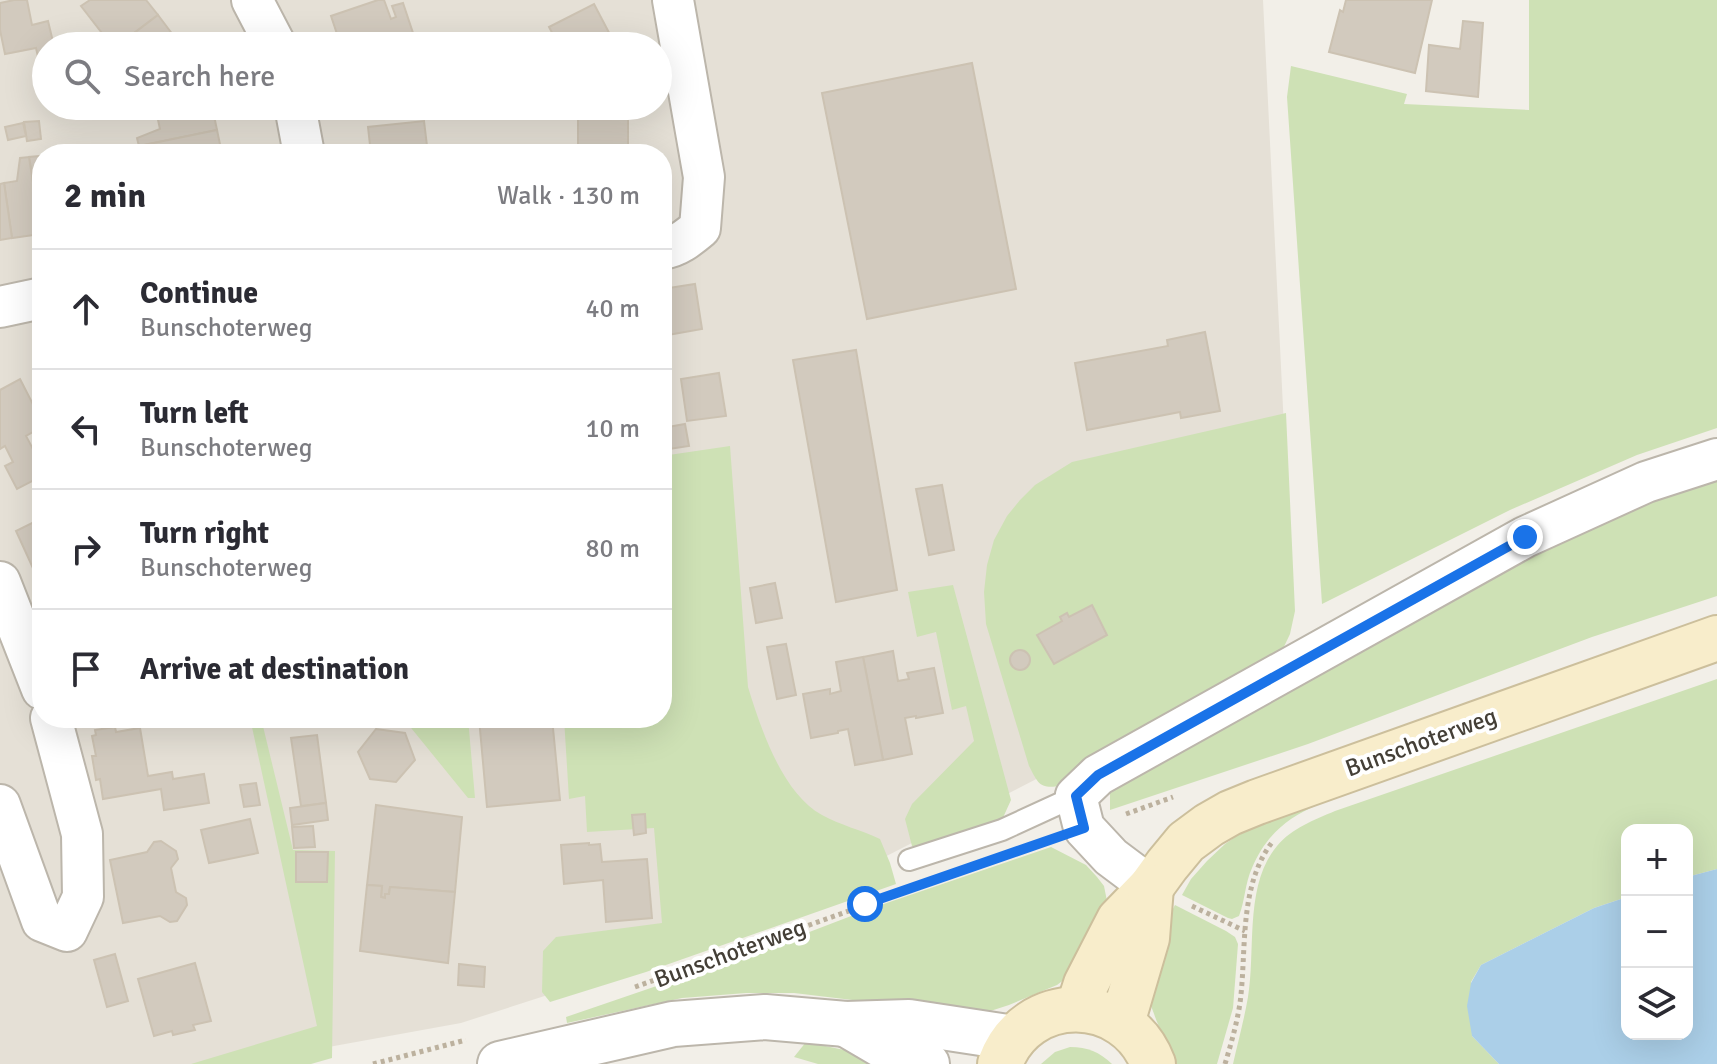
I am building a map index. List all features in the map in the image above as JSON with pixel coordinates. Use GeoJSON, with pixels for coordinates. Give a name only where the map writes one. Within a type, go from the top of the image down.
{"type":"FeatureCollection","features":[{"type":"Feature","properties":{"kind":"main road","name":"Bunschoterweg"},"geometry":{"type":"LineString","coordinates":[[1078,1009],[1086,984],[1119,920],[1151,887],[1186,842],[1209,825],[1230,813],[1420,742],[1717,638]]}},
{"type":"Feature","properties":{"kind":"main road"},"geometry":{"type":"LineString","coordinates":[[1122,1023],[1147,938],[1151,887]]}},
{"type":"Feature","properties":{"kind":"main road"},"geometry":{"type":"LineString","coordinates":[[1007,1051],[1032,1022],[1054,1012],[1078,1009],[1109,1015],[1122,1023],[1140,1039],[1153,1064]]}},
{"type":"Feature","properties":{"kind":"street"},"geometry":{"type":"LineString","coordinates":[[252,0],[269,32]]}},
{"type":"Feature","properties":{"kind":"street"},"geometry":{"type":"LineString","coordinates":[[674,0],[704,177],[700,228],[674,244]]}},
{"type":"Feature","properties":{"kind":"street"},"geometry":{"type":"LineString","coordinates":[[298,120],[302,144]]}},
{"type":"Feature","properties":{"kind":"street"},"geometry":{"type":"LineString","coordinates":[[0,307],[32,300]]}},
{"type":"Feature","properties":{"kind":"street"},"geometry":{"type":"LineString","coordinates":[[1151,887],[1111,857],[1084,828],[1076,796],[1098,775],[1525,537],[1646,482],[1717,459]]}},
{"type":"Feature","properties":{"kind":"street"},"geometry":{"type":"LineString","coordinates":[[0,582],[32,664]]}},
{"type":"Feature","properties":{"kind":"street"},"geometry":{"type":"LineString","coordinates":[[0,805],[42,921],[67,931],[83,897],[82,834],[54,728]]}},
{"type":"Feature","properties":{"kind":"street","name":"Bunschoterweg"},"geometry":{"type":"LineString","coordinates":[[485,1052],[673,1024],[765,1017],[846,1024],[909,1022],[1007,1051]]}},
{"type":"Feature","properties":{"kind":"street","name":"Bunschoterweg"},"geometry":{"type":"LineString","coordinates":[[846,1024],[892,1051],[927,1064]]}},
{"type":"Feature","properties":{"kind":"lane"},"geometry":{"type":"LineString","coordinates":[[909,860],[1002,830],[1076,796]]}},
{"type":"Feature","properties":{"kind":"path"},"geometry":{"type":"LineString","coordinates":[[1151,887],[1245,931],[1239,1006],[1225,1064]]}},
{"type":"Feature","properties":{"kind":"path","name":"Bunschoterweg"},"geometry":{"type":"LineString","coordinates":[[625,990],[909,889]]}},
{"type":"Feature","properties":{"kind":"path"},"geometry":{"type":"LineString","coordinates":[[373,1064],[485,1052]]}},
{"type":"Feature","properties":{"kind":"shaded area"},"geometry":{"type":"Polygon","coordinates":[[[0,0],[1263,0],[1292,591],[1227,681],[731,936],[461,1023],[235,1064],[0,1064],[0,0]]]}},
{"type":"Feature","properties":{"kind":"green space"},"geometry":{"type":"Polygon","coordinates":[[[1529,0],[1717,0],[1717,428],[1637,455],[1510,510],[1322,604],[1287,97],[1291,66],[1407,94],[1404,104],[1529,110],[1529,0]]]}},
{"type":"Feature","properties":{"kind":"green space"},"geometry":{"type":"Polygon","coordinates":[[[1286,413],[1295,611],[1290,634],[1281,653],[1060,786],[1040,784],[1029,766],[986,624],[984,592],[987,565],[994,540],[1007,516],[1035,485],[1072,462],[1286,413]]]}},
{"type":"Feature","properties":{"kind":"green space"},"geometry":{"type":"Polygon","coordinates":[[[730,446],[748,687],[759,722],[784,776],[795,792],[822,815],[880,839],[896,884],[646,972],[550,1002],[542,992],[543,951],[556,937],[662,923],[654,828],[587,832],[585,796],[569,799],[565,728],[672,728],[672,455],[730,446]]]}},
{"type":"Feature","properties":{"kind":"green space"},"geometry":{"type":"Polygon","coordinates":[[[1717,478],[1717,596],[1592,637],[1308,744],[1110,810],[1110,793],[1116,784],[1517,559],[1650,500],[1717,478]]]}},
{"type":"Feature","properties":{"kind":"green space"},"geometry":{"type":"Polygon","coordinates":[[[953,585],[1011,800],[1001,822],[916,848],[912,846],[905,819],[912,804],[974,741],[966,706],[952,710],[936,632],[917,637],[908,592],[953,585]]]}},
{"type":"Feature","properties":{"kind":"green space"},"geometry":{"type":"Polygon","coordinates":[[[1717,679],[1717,869],[1693,875],[1693,824],[1621,824],[1621,899],[1594,908],[1481,965],[1471,982],[1472,1036],[1499,1064],[1233,1064],[1248,997],[1255,899],[1267,862],[1289,834],[1335,811],[1717,679]]]}},
{"type":"Feature","properties":{"kind":"green space"},"geometry":{"type":"Polygon","coordinates":[[[252,728],[263,728],[293,850],[335,851],[332,1058],[311,1064],[191,1064],[317,1026],[252,728]]]}},
{"type":"Feature","properties":{"kind":"green space"},"geometry":{"type":"Polygon","coordinates":[[[411,728],[469,728],[475,798],[468,798],[411,728]]]}},
{"type":"Feature","properties":{"kind":"green space"},"geometry":{"type":"Polygon","coordinates":[[[1372,778],[1376,784],[1303,812],[1274,834],[1252,868],[1239,916],[1228,918],[1182,895],[1207,861],[1248,828],[1372,778]]]}},
{"type":"Feature","properties":{"kind":"green space"},"geometry":{"type":"Polygon","coordinates":[[[1051,847],[1086,865],[1104,886],[1108,906],[1077,970],[1057,985],[1009,1005],[978,1015],[794,993],[746,993],[682,998],[567,1023],[566,1017],[1051,847]]]}},
{"type":"Feature","properties":{"kind":"green space"},"geometry":{"type":"Polygon","coordinates":[[[1175,905],[1226,931],[1235,937],[1238,944],[1233,1008],[1217,1064],[1177,1064],[1150,1003],[1161,931],[1175,905]]]}},
{"type":"Feature","properties":{"kind":"green space"},"geometry":{"type":"Polygon","coordinates":[[[806,1042],[859,1053],[891,1064],[818,1064],[794,1057],[806,1042]]]}},
{"type":"Feature","properties":{"kind":"green space"},"geometry":{"type":"Polygon","coordinates":[[[1070,1047],[1093,1051],[1112,1064],[1041,1064],[1055,1052],[1070,1047]]]}},
{"type":"Feature","properties":{"kind":"water"},"geometry":{"type":"Polygon","coordinates":[[[1717,869],[1717,1064],[1499,1064],[1472,1036],[1467,1006],[1471,983],[1481,965],[1594,908],[1621,899],[1621,1040],[1693,1040],[1693,875],[1717,869]]]}},
{"type":"Feature","properties":{"kind":"building"},"geometry":{"type":"Polygon","coordinates":[[[27,0],[32,25],[48,21],[51,32],[32,32],[32,49],[5,54],[0,30],[0,3],[27,0]]]}},
{"type":"Feature","properties":{"kind":"building"},"geometry":{"type":"Polygon","coordinates":[[[90,0],[146,0],[158,15],[136,32],[101,32],[81,6],[90,0]]]}},
{"type":"Feature","properties":{"kind":"building"},"geometry":{"type":"Polygon","coordinates":[[[384,0],[391,19],[396,17],[392,6],[403,3],[413,32],[336,32],[331,16],[384,0]]]}},
{"type":"Feature","properties":{"kind":"building"},"geometry":{"type":"Polygon","coordinates":[[[1346,0],[1432,0],[1415,73],[1329,52],[1340,10],[1343,12],[1346,0]]]}},
{"type":"Feature","properties":{"kind":"building"},"geometry":{"type":"Polygon","coordinates":[[[594,4],[609,32],[552,32],[549,27],[594,4]]]}},
{"type":"Feature","properties":{"kind":"building"},"geometry":{"type":"Polygon","coordinates":[[[158,15],[171,32],[136,32],[158,15]]]}},
{"type":"Feature","properties":{"kind":"building"},"geometry":{"type":"Polygon","coordinates":[[[1463,21],[1483,23],[1478,97],[1426,91],[1429,45],[1460,49],[1463,21]]]}},
{"type":"Feature","properties":{"kind":"building"},"geometry":{"type":"Polygon","coordinates":[[[972,63],[1016,289],[867,319],[822,93],[972,63]]]}},
{"type":"Feature","properties":{"kind":"building"},"geometry":{"type":"Polygon","coordinates":[[[158,120],[215,120],[217,130],[138,144],[137,138],[160,129],[158,120]]]}},
{"type":"Feature","properties":{"kind":"building"},"geometry":{"type":"Polygon","coordinates":[[[578,120],[628,120],[628,144],[578,144],[578,120]]]}},
{"type":"Feature","properties":{"kind":"building"},"geometry":{"type":"Polygon","coordinates":[[[39,121],[41,139],[27,141],[24,122],[39,121]]]}},
{"type":"Feature","properties":{"kind":"building"},"geometry":{"type":"Polygon","coordinates":[[[424,121],[427,144],[370,144],[368,127],[424,121]]]}},
{"type":"Feature","properties":{"kind":"building"},"geometry":{"type":"Polygon","coordinates":[[[23,123],[26,136],[8,140],[5,127],[23,123]]]}},
{"type":"Feature","properties":{"kind":"building"},"geometry":{"type":"Polygon","coordinates":[[[217,130],[220,144],[149,144],[217,130]]]}},
{"type":"Feature","properties":{"kind":"building"},"geometry":{"type":"Polygon","coordinates":[[[29,157],[32,176],[32,235],[12,238],[4,183],[17,181],[20,158],[29,157]]]}},
{"type":"Feature","properties":{"kind":"building"},"geometry":{"type":"Polygon","coordinates":[[[4,183],[12,238],[0,240],[0,184],[4,183]]]}},
{"type":"Feature","properties":{"kind":"building"},"geometry":{"type":"Polygon","coordinates":[[[695,284],[702,329],[672,334],[672,287],[695,284]]]}},
{"type":"Feature","properties":{"kind":"building"},"geometry":{"type":"Polygon","coordinates":[[[1205,332],[1220,411],[1181,418],[1180,412],[1087,430],[1075,363],[1168,346],[1167,340],[1205,332]]]}},
{"type":"Feature","properties":{"kind":"building"},"geometry":{"type":"Polygon","coordinates":[[[856,350],[897,590],[836,602],[793,360],[856,350]]]}},
{"type":"Feature","properties":{"kind":"building"},"geometry":{"type":"Polygon","coordinates":[[[719,373],[726,416],[687,421],[681,379],[719,373]]]}},
{"type":"Feature","properties":{"kind":"building"},"geometry":{"type":"Polygon","coordinates":[[[20,379],[32,402],[32,433],[26,436],[32,447],[32,481],[17,489],[5,466],[13,462],[5,446],[0,449],[0,390],[20,379]]]}},
{"type":"Feature","properties":{"kind":"building"},"geometry":{"type":"Polygon","coordinates":[[[685,424],[689,446],[672,449],[672,426],[685,424]]]}},
{"type":"Feature","properties":{"kind":"building"},"geometry":{"type":"Polygon","coordinates":[[[942,485],[954,550],[929,555],[916,489],[942,485]]]}},
{"type":"Feature","properties":{"kind":"building"},"geometry":{"type":"Polygon","coordinates":[[[32,523],[32,566],[16,531],[32,523]]]}},
{"type":"Feature","properties":{"kind":"building"},"geometry":{"type":"Polygon","coordinates":[[[775,583],[782,618],[756,623],[750,588],[775,583]]]}},
{"type":"Feature","properties":{"kind":"building"},"geometry":{"type":"Polygon","coordinates":[[[1092,605],[1107,635],[1054,664],[1037,635],[1062,621],[1060,617],[1067,613],[1069,617],[1092,605]]]}},
{"type":"Feature","properties":{"kind":"building"},"geometry":{"type":"Polygon","coordinates":[[[786,644],[796,695],[777,699],[767,647],[786,644]]]}},
{"type":"Feature","properties":{"kind":"building"},"geometry":{"type":"Polygon","coordinates":[[[1020,650],[1027,653],[1030,660],[1027,667],[1020,670],[1013,667],[1010,660],[1013,653],[1020,650]]]}},
{"type":"Feature","properties":{"kind":"building"},"geometry":{"type":"Polygon","coordinates":[[[893,651],[898,681],[909,679],[907,673],[934,668],[943,713],[905,718],[912,754],[883,760],[863,657],[893,651]]]}},
{"type":"Feature","properties":{"kind":"building"},"geometry":{"type":"Polygon","coordinates":[[[863,657],[883,760],[855,765],[848,729],[811,738],[803,694],[830,689],[830,694],[841,691],[836,662],[863,657]]]}},
{"type":"Feature","properties":{"kind":"building"},"geometry":{"type":"Polygon","coordinates":[[[115,728],[116,732],[140,728],[148,776],[172,772],[173,779],[204,774],[209,803],[164,810],[161,789],[103,799],[92,756],[96,756],[92,736],[96,735],[95,730],[115,728]]]}},
{"type":"Feature","properties":{"kind":"building"},"geometry":{"type":"Polygon","coordinates":[[[480,728],[553,728],[560,800],[487,807],[480,728]]]}},
{"type":"Feature","properties":{"kind":"building"},"geometry":{"type":"Polygon","coordinates":[[[376,729],[405,733],[415,760],[396,782],[370,779],[358,752],[376,729]]]}},
{"type":"Feature","properties":{"kind":"building"},"geometry":{"type":"Polygon","coordinates":[[[317,735],[326,803],[301,806],[291,738],[317,735]]]}},
{"type":"Feature","properties":{"kind":"building"},"geometry":{"type":"Polygon","coordinates":[[[256,783],[260,805],[244,807],[240,785],[256,783]]]}},
{"type":"Feature","properties":{"kind":"building"},"geometry":{"type":"Polygon","coordinates":[[[326,803],[328,820],[292,825],[290,808],[326,803]]]}},
{"type":"Feature","properties":{"kind":"building"},"geometry":{"type":"Polygon","coordinates":[[[376,805],[462,817],[455,892],[390,887],[385,898],[381,897],[382,886],[367,885],[376,805]]]}},
{"type":"Feature","properties":{"kind":"building"},"geometry":{"type":"Polygon","coordinates":[[[645,814],[646,833],[634,835],[632,815],[645,814]]]}},
{"type":"Feature","properties":{"kind":"building"},"geometry":{"type":"Polygon","coordinates":[[[250,819],[258,853],[209,863],[201,830],[250,819]]]}},
{"type":"Feature","properties":{"kind":"building"},"geometry":{"type":"Polygon","coordinates":[[[313,826],[315,847],[294,848],[292,827],[313,826]]]}},
{"type":"Feature","properties":{"kind":"building"},"geometry":{"type":"Polygon","coordinates":[[[161,841],[176,851],[178,859],[171,868],[176,892],[186,898],[187,905],[177,921],[170,922],[160,916],[123,923],[110,860],[147,852],[154,842],[161,841]]]}},
{"type":"Feature","properties":{"kind":"building"},"geometry":{"type":"Polygon","coordinates":[[[600,844],[602,862],[647,859],[652,918],[606,922],[603,880],[564,884],[561,845],[600,844]]]}},
{"type":"Feature","properties":{"kind":"building"},"geometry":{"type":"Polygon","coordinates":[[[296,852],[328,852],[327,882],[296,882],[296,852]]]}},
{"type":"Feature","properties":{"kind":"building"},"geometry":{"type":"Polygon","coordinates":[[[367,885],[382,886],[381,897],[385,898],[390,887],[455,892],[448,963],[360,951],[367,885]]]}},
{"type":"Feature","properties":{"kind":"building"},"geometry":{"type":"Polygon","coordinates":[[[115,954],[128,1001],[107,1007],[94,960],[115,954]]]}},
{"type":"Feature","properties":{"kind":"building"},"geometry":{"type":"Polygon","coordinates":[[[195,963],[211,1021],[193,1025],[195,1030],[154,1036],[138,979],[195,963]]]}},
{"type":"Feature","properties":{"kind":"building"},"geometry":{"type":"Polygon","coordinates":[[[459,964],[485,967],[484,987],[458,985],[459,964]]]}},
{"type":"Feature","properties":{"kind":"route"},"geometry":{"type":"LineString","coordinates":[[865,904],[1084,828],[1076,796],[1098,775],[1525,537]]}}]}
